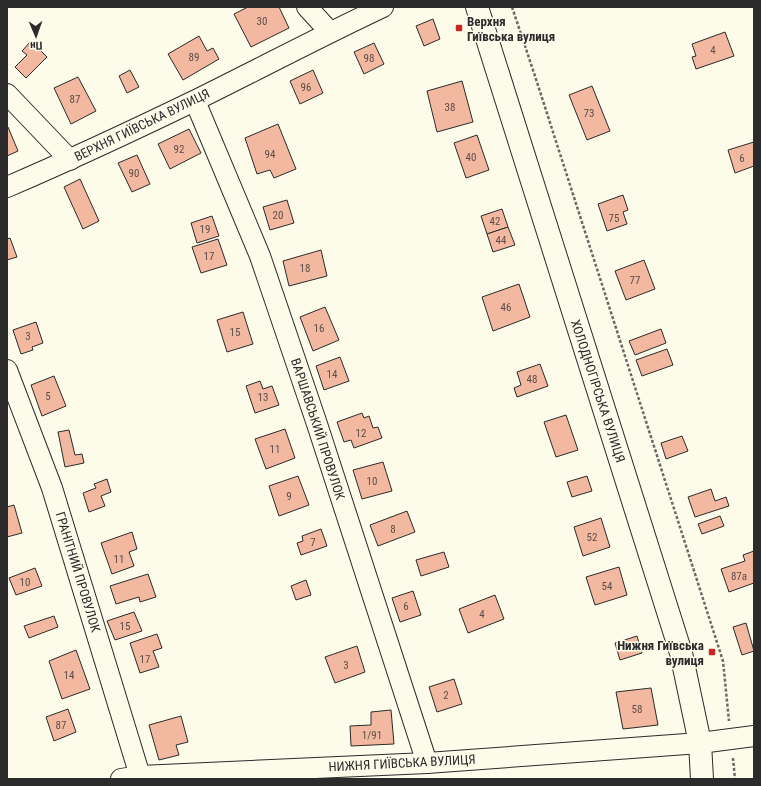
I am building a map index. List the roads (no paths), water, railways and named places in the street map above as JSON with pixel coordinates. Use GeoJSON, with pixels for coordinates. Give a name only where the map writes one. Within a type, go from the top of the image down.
{"type":"FeatureCollection","features":[{"type":"Feature","properties":{"kind":"main road","name":"ХОЛОДНОГІРСЬКА ВУЛИЦЯ"},"geometry":{"type":"LineString","coordinates":[[477,7],[681,653],[700,743],[702,779]]}},
{"type":"Feature","properties":{"kind":"street"},"geometry":{"type":"LineString","coordinates":[[307,7],[330,32]]}},
{"type":"Feature","properties":{"kind":"street","name":"ВЕРХНЯ ГИЇВСЬКА ВУЛИЦЯ"},"geometry":{"type":"LineString","coordinates":[[7,187],[70,160],[195,101],[330,32],[383,7]]}},
{"type":"Feature","properties":{"kind":"street"},"geometry":{"type":"LineString","coordinates":[[7,94],[70,160]]}},
{"type":"Feature","properties":{"kind":"street","name":"ВАРШАВСЬКИЙ ПРОВУЛОК"},"geometry":{"type":"LineString","coordinates":[[195,101],[260,256],[317,424],[426,763]]}},
{"type":"Feature","properties":{"kind":"street","name":"ГРАНІТНИЙ ПРОВУЛОК"},"geometry":{"type":"LineString","coordinates":[[7,370],[52,488],[140,776]]}},
{"type":"Feature","properties":{"kind":"street","name":"НИЖНЯ ГИЇВСЬКА ВУЛИЦЯ"},"geometry":{"type":"LineString","coordinates":[[121,779],[140,776],[426,763],[700,743],[754,736]]}},
{"type":"Feature","properties":{"kind":"place","name":"Верхня Гиївська вулиця"},"geometry":{"type":"Point","coordinates":[459,28]}},
{"type":"Feature","properties":{"kind":"place","name":"Нижня Гиївська вулиця"},"geometry":{"type":"Point","coordinates":[712,652]}}]}
